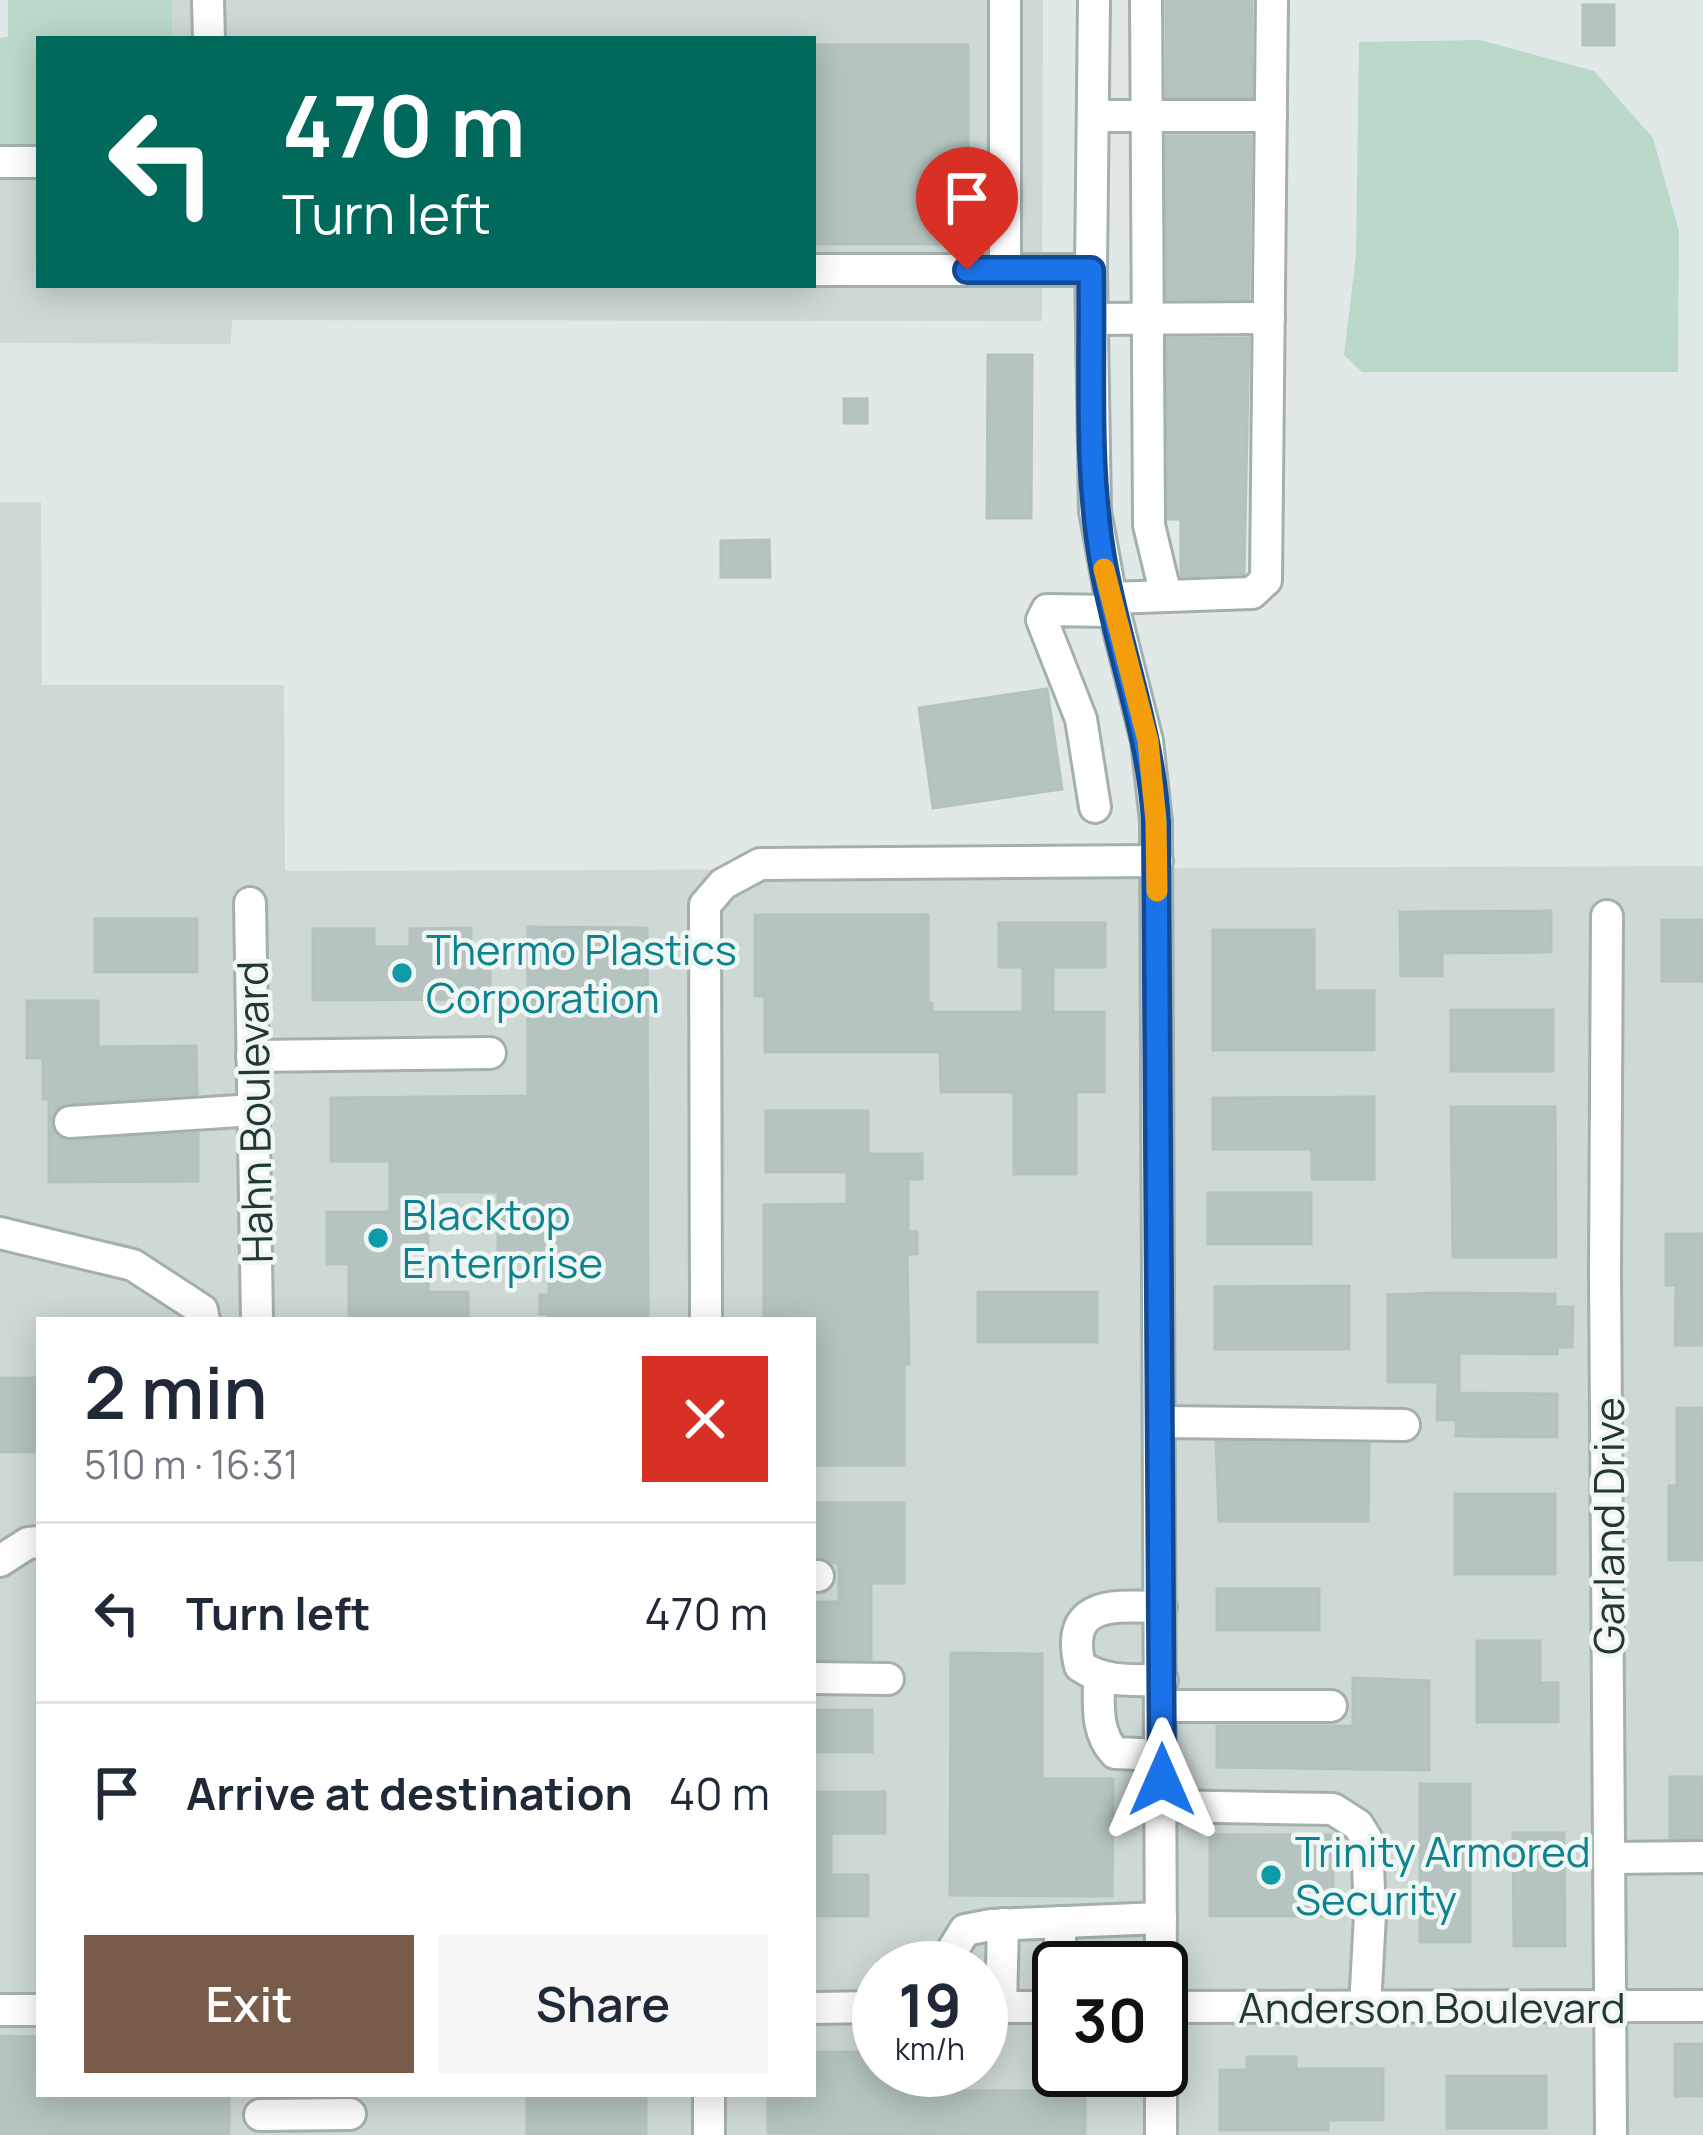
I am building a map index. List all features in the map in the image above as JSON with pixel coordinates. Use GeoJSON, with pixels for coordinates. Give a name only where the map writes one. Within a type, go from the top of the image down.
{"type":"FeatureCollection","features":[{"type":"Feature","properties":{"kind":"street"},"geometry":{"type":"LineString","coordinates":[[208,0],[208,36]]}},
{"type":"Feature","properties":{"kind":"street"},"geometry":{"type":"LineString","coordinates":[[1005,0],[1005,270]]}},
{"type":"Feature","properties":{"kind":"street"},"geometry":{"type":"LineString","coordinates":[[1094,0],[1095,511],[1112,604],[1148,741],[1157,861],[1161,1941]]}},
{"type":"Feature","properties":{"kind":"street"},"geometry":{"type":"LineString","coordinates":[[1146,0],[1149,525],[1166,596]]}},
{"type":"Feature","properties":{"kind":"street"},"geometry":{"type":"LineString","coordinates":[[1095,807],[1082,719],[1042,620],[1046,610],[1166,596],[1252,593],[1266,580],[1272,0]]}},
{"type":"Feature","properties":{"kind":"street"},"geometry":{"type":"LineString","coordinates":[[1094,116],[1270,116]]}},
{"type":"Feature","properties":{"kind":"street"},"geometry":{"type":"LineString","coordinates":[[0,162],[36,162]]}},
{"type":"Feature","properties":{"kind":"street"},"geometry":{"type":"LineString","coordinates":[[816,270],[1091,270]]}},
{"type":"Feature","properties":{"kind":"street"},"geometry":{"type":"LineString","coordinates":[[1092,319],[1269,318]]}},
{"type":"Feature","properties":{"kind":"street"},"geometry":{"type":"LineString","coordinates":[[706,1317],[705,905],[723,884],[760,864],[1157,861]]}},
{"type":"Feature","properties":{"kind":"street","name":"Hahn Boulevard"},"geometry":{"type":"LineString","coordinates":[[250,904],[257,1317]]}},
{"type":"Feature","properties":{"kind":"street","name":"Garland Drive"},"geometry":{"type":"LineString","coordinates":[[1607,916],[1611,2135]]}},
{"type":"Feature","properties":{"kind":"street"},"geometry":{"type":"LineString","coordinates":[[253,1056],[490,1053]]}},
{"type":"Feature","properties":{"kind":"street"},"geometry":{"type":"LineString","coordinates":[[70,1122],[254,1110]]}},
{"type":"Feature","properties":{"kind":"street"},"geometry":{"type":"LineString","coordinates":[[0,1233],[133,1265],[202,1310],[203,1317]]}},
{"type":"Feature","properties":{"kind":"street"},"geometry":{"type":"LineString","coordinates":[[1161,1422],[1404,1425]]}},
{"type":"Feature","properties":{"kind":"street"},"geometry":{"type":"LineString","coordinates":[[0,1561],[36,1542]]}},
{"type":"Feature","properties":{"kind":"street"},"geometry":{"type":"LineString","coordinates":[[1161,1607],[1106,1606],[1086,1617],[1075,1646],[1080,1666],[1162,1693],[1331,1706]]}},
{"type":"Feature","properties":{"kind":"street"},"geometry":{"type":"LineString","coordinates":[[1099,1676],[1100,1718],[1110,1749],[1162,1755]]}},
{"type":"Feature","properties":{"kind":"street"},"geometry":{"type":"LineString","coordinates":[[816,1678],[888,1679]]}},
{"type":"Feature","properties":{"kind":"street"},"geometry":{"type":"LineString","coordinates":[[1161,1805],[1333,1809],[1358,1826],[1366,1840],[1370,1915],[1365,2007]]}},
{"type":"Feature","properties":{"kind":"street"},"geometry":{"type":"LineString","coordinates":[[1610,1858],[1703,1857]]}},
{"type":"Feature","properties":{"kind":"street"},"geometry":{"type":"LineString","coordinates":[[958,1941],[965,1930],[1003,1924],[1161,1918]]}},
{"type":"Feature","properties":{"kind":"street"},"geometry":{"type":"LineString","coordinates":[[1060,1922],[1060,1941]]}},
{"type":"Feature","properties":{"kind":"street"},"geometry":{"type":"LineString","coordinates":[[1001,1941],[1003,1924]]}},
{"type":"Feature","properties":{"kind":"street","name":"Anderson Boulevard"},"geometry":{"type":"LineString","coordinates":[[1188,2007],[1703,2006]]}},
{"type":"Feature","properties":{"kind":"street"},"geometry":{"type":"LineString","coordinates":[[816,2008],[852,2008]]}},
{"type":"Feature","properties":{"kind":"street"},"geometry":{"type":"LineString","coordinates":[[0,2010],[36,2010]]}},
{"type":"Feature","properties":{"kind":"street"},"geometry":{"type":"LineString","coordinates":[[709,2097],[709,2135]]}},
{"type":"Feature","properties":{"kind":"street"},"geometry":{"type":"LineString","coordinates":[[1160,2135],[1161,2097]]}},
{"type":"Feature","properties":{"kind":"street"},"geometry":{"type":"LineString","coordinates":[[260,2115],[350,2114]]}},
{"type":"Feature","properties":{"kind":"shaded area"},"geometry":{"type":"Polygon","coordinates":[[[172,0],[1043,0],[1042,321],[232,320],[231,344],[0,343],[0,147],[36,147],[36,288],[816,288],[816,36],[172,36],[172,0]]]}},
{"type":"Feature","properties":{"kind":"shaded area"},"geometry":{"type":"Polygon","coordinates":[[[0,502],[41,502],[42,685],[284,685],[285,871],[1703,866],[1703,2135],[0,2135],[0,502]]]}},
{"type":"Feature","properties":{"kind":"green space"},"geometry":{"type":"Polygon","coordinates":[[[8,0],[172,0],[172,36],[36,36],[36,147],[0,147],[0,38],[8,37],[8,0]]]}},
{"type":"Feature","properties":{"kind":"green space"},"geometry":{"type":"Polygon","coordinates":[[[1480,40],[1594,71],[1653,138],[1679,231],[1678,372],[1362,372],[1344,355],[1356,255],[1359,42],[1480,40]]]}},
{"type":"Feature","properties":{"kind":"building"},"geometry":{"type":"Polygon","coordinates":[[[1166,0],[1252,0],[1252,97],[1166,97],[1166,0]]]}},
{"type":"Feature","properties":{"kind":"building"},"geometry":{"type":"Polygon","coordinates":[[[1583,5],[1614,5],[1614,45],[1583,45],[1583,5]]]}},
{"type":"Feature","properties":{"kind":"building"},"geometry":{"type":"Polygon","coordinates":[[[816,45],[968,45],[968,244],[816,244],[816,45]]]}},
{"type":"Feature","properties":{"kind":"building"},"geometry":{"type":"Polygon","coordinates":[[[1166,136],[1251,136],[1249,299],[1167,299],[1166,136]]]}},
{"type":"Feature","properties":{"kind":"building"},"geometry":{"type":"Polygon","coordinates":[[[1167,338],[1249,338],[1244,574],[1181,576],[1181,519],[1168,519],[1167,338]]]}},
{"type":"Feature","properties":{"kind":"building"},"geometry":{"type":"Polygon","coordinates":[[[988,355],[1032,355],[1031,518],[987,518],[988,355]]]}},
{"type":"Feature","properties":{"kind":"building"},"geometry":{"type":"Polygon","coordinates":[[[844,399],[867,399],[867,423],[844,423],[844,399]]]}},
{"type":"Feature","properties":{"kind":"building"},"geometry":{"type":"Polygon","coordinates":[[[769,540],[770,577],[721,577],[721,541],[769,540]]]}},
{"type":"Feature","properties":{"kind":"building"},"geometry":{"type":"Polygon","coordinates":[[[1047,689],[1062,789],[933,808],[919,708],[1047,689]]]}},
{"type":"Feature","properties":{"kind":"building"},"geometry":{"type":"Polygon","coordinates":[[[1551,911],[1551,952],[1442,953],[1442,976],[1401,976],[1400,912],[1551,911]]]}},
{"type":"Feature","properties":{"kind":"building"},"geometry":{"type":"Polygon","coordinates":[[[755,915],[928,915],[928,1003],[932,1003],[932,1012],[1023,1012],[1023,967],[999,967],[999,923],[1105,923],[1105,967],[1053,967],[1053,1012],[1104,1012],[1104,1092],[1076,1092],[1076,1174],[1014,1174],[1014,1092],[941,1092],[940,1052],[765,1052],[765,996],[755,996],[755,915]]]}},
{"type":"Feature","properties":{"kind":"building"},"geometry":{"type":"Polygon","coordinates":[[[95,919],[197,919],[197,972],[95,972],[95,919]]]}},
{"type":"Feature","properties":{"kind":"building"},"geometry":{"type":"Polygon","coordinates":[[[1662,920],[1703,920],[1703,981],[1662,981],[1662,920]]]}},
{"type":"Feature","properties":{"kind":"building"},"geometry":{"type":"Polygon","coordinates":[[[528,927],[647,928],[648,1317],[540,1314],[540,1295],[549,1295],[549,1262],[498,1262],[498,1192],[428,1192],[428,1292],[468,1292],[468,1317],[349,1317],[349,1264],[327,1264],[327,1212],[390,1212],[390,1161],[331,1161],[331,1098],[528,1096],[528,927]]]}},
{"type":"Feature","properties":{"kind":"building","name":"Thermo Plastics Corporation"},"geometry":{"type":"Polygon","coordinates":[[[471,928],[471,947],[490,947],[490,999],[313,1000],[313,929],[374,929],[374,947],[410,947],[410,929],[471,928]]]}},
{"type":"Feature","properties":{"kind":"building"},"geometry":{"type":"Polygon","coordinates":[[[1213,930],[1314,930],[1314,991],[1374,991],[1374,1050],[1213,1050],[1213,930]]]}},
{"type":"Feature","properties":{"kind":"building"},"geometry":{"type":"Polygon","coordinates":[[[27,1001],[98,1001],[98,1047],[196,1046],[197,1094],[69,1103],[58,1107],[51,1122],[55,1134],[71,1141],[198,1133],[198,1181],[49,1182],[49,1099],[43,1099],[43,1058],[27,1058],[27,1001]]]}},
{"type":"Feature","properties":{"kind":"building"},"geometry":{"type":"Polygon","coordinates":[[[1451,1010],[1553,1010],[1553,1071],[1451,1071],[1451,1010]]]}},
{"type":"Feature","properties":{"kind":"building"},"geometry":{"type":"Polygon","coordinates":[[[1374,1097],[1374,1179],[1312,1179],[1312,1149],[1213,1149],[1213,1098],[1374,1097]]]}},
{"type":"Feature","properties":{"kind":"building"},"geometry":{"type":"Polygon","coordinates":[[[1451,1107],[1555,1107],[1556,1257],[1453,1257],[1451,1107]]]}},
{"type":"Feature","properties":{"kind":"building"},"geometry":{"type":"Polygon","coordinates":[[[766,1111],[868,1111],[868,1154],[922,1154],[922,1179],[908,1179],[908,1232],[917,1232],[917,1254],[907,1254],[904,1465],[816,1465],[816,1317],[764,1317],[764,1205],[847,1204],[847,1172],[766,1172],[766,1111]]]}},
{"type":"Feature","properties":{"kind":"building"},"geometry":{"type":"Polygon","coordinates":[[[1208,1193],[1311,1193],[1311,1244],[1208,1244],[1208,1193]]]}},
{"type":"Feature","properties":{"kind":"building"},"geometry":{"type":"Polygon","coordinates":[[[1666,1234],[1703,1234],[1703,1345],[1675,1345],[1676,1285],[1666,1285],[1666,1234]]]}},
{"type":"Feature","properties":{"kind":"building"},"geometry":{"type":"Polygon","coordinates":[[[1349,1286],[1349,1349],[1215,1349],[1215,1287],[1349,1286]]]}},
{"type":"Feature","properties":{"kind":"building"},"geometry":{"type":"Polygon","coordinates":[[[978,1292],[1097,1292],[1097,1342],[978,1342],[978,1292]]]}},
{"type":"Feature","properties":{"kind":"building"},"geometry":{"type":"Polygon","coordinates":[[[1555,1294],[1555,1307],[1573,1307],[1572,1347],[1558,1347],[1557,1354],[1459,1353],[1459,1393],[1557,1394],[1557,1437],[1456,1436],[1457,1420],[1437,1420],[1438,1382],[1388,1382],[1388,1295],[1555,1294]]]}},
{"type":"Feature","properties":{"kind":"building"},"geometry":{"type":"Polygon","coordinates":[[[0,1378],[36,1378],[36,1452],[0,1452],[0,1378]]]}},
{"type":"Feature","properties":{"kind":"building"},"geometry":{"type":"Polygon","coordinates":[[[1677,1408],[1703,1408],[1703,1560],[1669,1560],[1669,1486],[1677,1486],[1677,1408]]]}},
{"type":"Feature","properties":{"kind":"building"},"geometry":{"type":"Polygon","coordinates":[[[1216,1442],[1369,1444],[1368,1521],[1219,1521],[1216,1442]]]}},
{"type":"Feature","properties":{"kind":"building"},"geometry":{"type":"Polygon","coordinates":[[[1455,1494],[1555,1494],[1555,1574],[1455,1574],[1455,1494]]]}},
{"type":"Feature","properties":{"kind":"building"},"geometry":{"type":"Polygon","coordinates":[[[816,1503],[904,1503],[904,1583],[871,1583],[871,1659],[816,1659],[816,1602],[839,1602],[839,1564],[816,1557],[816,1503]]]}},
{"type":"Feature","properties":{"kind":"building"},"geometry":{"type":"Polygon","coordinates":[[[1217,1589],[1319,1589],[1319,1630],[1217,1630],[1217,1589]]]}},
{"type":"Feature","properties":{"kind":"building"},"geometry":{"type":"Polygon","coordinates":[[[1477,1641],[1540,1641],[1540,1683],[1558,1683],[1558,1722],[1477,1722],[1477,1641]]]}},
{"type":"Feature","properties":{"kind":"building"},"geometry":{"type":"Polygon","coordinates":[[[951,1653],[1042,1654],[1042,1779],[1113,1779],[1112,1896],[950,1895],[951,1653]]]}},
{"type":"Feature","properties":{"kind":"building"},"geometry":{"type":"Polygon","coordinates":[[[1353,1678],[1429,1681],[1429,1770],[1217,1767],[1217,1726],[1353,1726],[1353,1678]]]}},
{"type":"Feature","properties":{"kind":"building"},"geometry":{"type":"Polygon","coordinates":[[[816,1710],[872,1710],[872,1752],[816,1752],[816,1710]]]}},
{"type":"Feature","properties":{"kind":"building"},"geometry":{"type":"Polygon","coordinates":[[[1670,1777],[1703,1777],[1703,1838],[1670,1838],[1670,1777]]]}},
{"type":"Feature","properties":{"kind":"building"},"geometry":{"type":"Polygon","coordinates":[[[1420,1784],[1470,1784],[1470,1942],[1420,1942],[1420,1784]]]}},
{"type":"Feature","properties":{"kind":"building"},"geometry":{"type":"Polygon","coordinates":[[[816,1792],[885,1792],[885,1833],[831,1833],[831,1875],[868,1875],[868,1916],[816,1916],[816,1792]]]}},
{"type":"Feature","properties":{"kind":"building"},"geometry":{"type":"Polygon","coordinates":[[[1513,1833],[1564,1833],[1565,1946],[1514,1946],[1513,1833]]]}},
{"type":"Feature","properties":{"kind":"building","name":"Trinity Armored Security"},"geometry":{"type":"Polygon","coordinates":[[[1210,1835],[1333,1835],[1333,1916],[1210,1916],[1210,1835]]]}},
{"type":"Feature","properties":{"kind":"building"},"geometry":{"type":"Polygon","coordinates":[[[0,2036],[36,2037],[36,2097],[229,2097],[229,2135],[0,2135],[0,2036]]]}},
{"type":"Feature","properties":{"kind":"building"},"geometry":{"type":"Polygon","coordinates":[[[1675,2044],[1703,2044],[1703,2096],[1675,2096],[1675,2044]]]}},
{"type":"Feature","properties":{"kind":"building"},"geometry":{"type":"Polygon","coordinates":[[[816,2052],[852,2052],[852,2097],[1008,2097],[1008,2091],[1032,2091],[1032,2097],[1085,2097],[1085,2135],[768,2133],[768,2097],[816,2097],[816,2052]]]}},
{"type":"Feature","properties":{"kind":"building"},"geometry":{"type":"Polygon","coordinates":[[[1247,2057],[1296,2057],[1296,2069],[1383,2069],[1383,2120],[1328,2120],[1328,2130],[1220,2130],[1220,2070],[1247,2070],[1247,2057]]]}},
{"type":"Feature","properties":{"kind":"building"},"geometry":{"type":"Polygon","coordinates":[[[1447,2076],[1546,2076],[1546,2128],[1447,2128],[1447,2076]]]}},
{"type":"Feature","properties":{"kind":"building"},"geometry":{"type":"Polygon","coordinates":[[[527,2097],[646,2097],[646,2135],[527,2135],[527,2097]]]}},
{"type":"Feature","properties":{"kind":"slow traffic"},"geometry":{"type":"LineString","coordinates":[[1104,569],[1148,741],[1155,794],[1157,891]]}},
{"type":"Feature","properties":{"kind":"place","name":"Thermo Plastics Corporation"},"geometry":{"type":"Point","coordinates":[402,973]}},
{"type":"Feature","properties":{"kind":"place","name":"Blacktop Enterprise"},"geometry":{"type":"Point","coordinates":[378,1238]}},
{"type":"Feature","properties":{"kind":"place","name":"Trinity Armored Security"},"geometry":{"type":"Point","coordinates":[1271,1875]}},
{"type":"Feature","properties":{"kind":"route"},"geometry":{"type":"LineString","coordinates":[[967,270],[1091,270],[1095,511],[1111,598],[1148,741],[1155,794],[1162,1780]]}}]}
